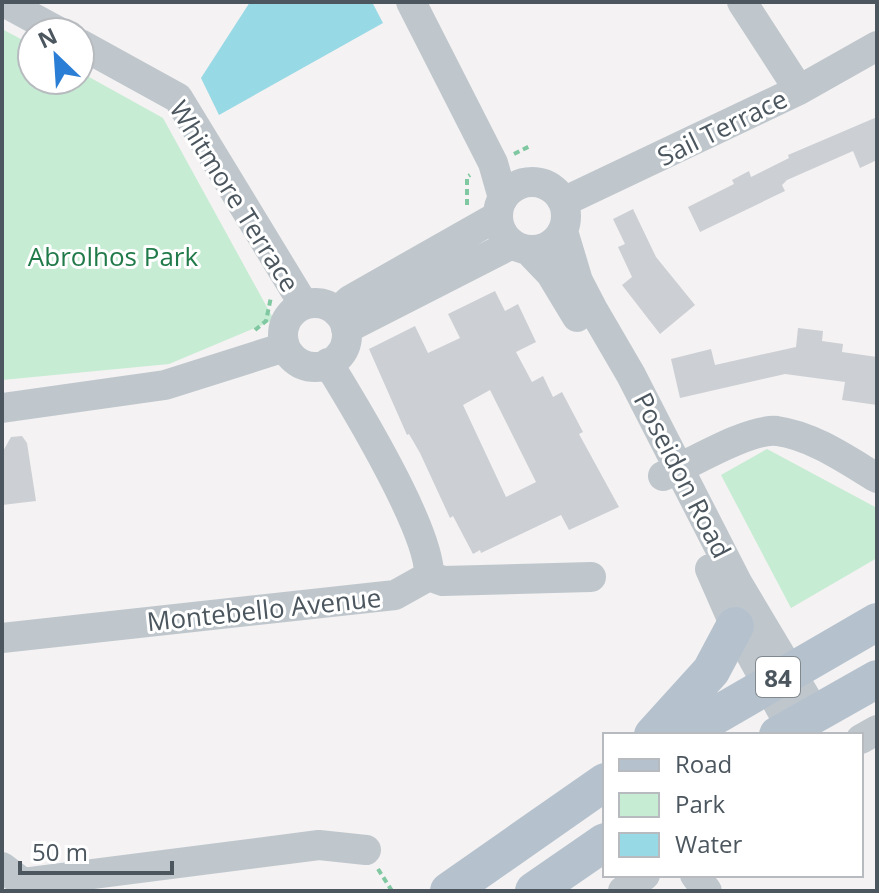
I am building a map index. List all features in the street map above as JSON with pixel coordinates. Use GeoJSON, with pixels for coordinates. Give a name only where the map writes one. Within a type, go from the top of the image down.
{"type":"FeatureCollection","features":[{"type":"Feature","properties":{"kind":"main road","name":"84"},"geometry":{"type":"LineString","coordinates":[[685,733],[877,622]]}},
{"type":"Feature","properties":{"kind":"main road"},"geometry":{"type":"LineString","coordinates":[[655,733],[711,671],[735,626]]}},
{"type":"Feature","properties":{"kind":"main road","name":"84"},"geometry":{"type":"LineString","coordinates":[[794,725],[877,679]]}},
{"type":"Feature","properties":{"kind":"main road"},"geometry":{"type":"LineString","coordinates":[[449,891],[603,783]]}},
{"type":"Feature","properties":{"kind":"main road"},"geometry":{"type":"LineString","coordinates":[[534,891],[603,843]]}},
{"type":"Feature","properties":{"kind":"street"},"geometry":{"type":"LineString","coordinates":[[4,2],[30,16]]}},
{"type":"Feature","properties":{"kind":"street"},"geometry":{"type":"LineString","coordinates":[[411,2],[493,163],[501,207],[500,229],[520,247]]}},
{"type":"Feature","properties":{"kind":"street"},"geometry":{"type":"LineString","coordinates":[[431,2],[500,139],[532,182]]}},
{"type":"Feature","properties":{"kind":"street"},"geometry":{"type":"LineString","coordinates":[[742,2],[799,90]]}},
{"type":"Feature","properties":{"kind":"street","name":"Sail Terrace"},"geometry":{"type":"LineString","coordinates":[[563,216],[877,46]]}},
{"type":"Feature","properties":{"kind":"street","name":"Whitmore Terrace"},"geometry":{"type":"LineString","coordinates":[[96,53],[178,98],[304,305]]}},
{"type":"Feature","properties":{"kind":"street"},"geometry":{"type":"LineString","coordinates":[[342,320],[324,304],[304,305],[285,322],[285,347],[303,364],[328,363],[342,351],[342,320],[350,300],[464,239],[501,207],[516,186],[532,182],[551,187],[563,216],[549,246],[520,247],[342,320]]}},
{"type":"Feature","properties":{"kind":"street","name":"Poseidon Road"},"geometry":{"type":"LineString","coordinates":[[563,216],[578,281],[671,473],[735,626],[778,677]]}},
{"type":"Feature","properties":{"kind":"street","name":"Poseidon Road"},"geometry":{"type":"LineString","coordinates":[[520,247],[563,292],[760,623],[794,725]]}},
{"type":"Feature","properties":{"kind":"street"},"geometry":{"type":"LineString","coordinates":[[2,408],[165,385],[285,347]]}},
{"type":"Feature","properties":{"kind":"street"},"geometry":{"type":"LineString","coordinates":[[328,363],[363,420],[414,522],[428,558],[429,576],[443,581],[591,577]]}},
{"type":"Feature","properties":{"kind":"street"},"geometry":{"type":"LineString","coordinates":[[671,473],[753,435],[775,431],[827,449],[877,478]]}},
{"type":"Feature","properties":{"kind":"street","name":"Montebello Avenue"},"geometry":{"type":"LineString","coordinates":[[2,638],[395,595],[429,576]]}},
{"type":"Feature","properties":{"kind":"street"},"geometry":{"type":"LineString","coordinates":[[2,867],[23,883],[319,845],[366,850]]}},
{"type":"Feature","properties":{"kind":"street"},"geometry":{"type":"LineString","coordinates":[[623,891],[642,877]]}},
{"type":"Feature","properties":{"kind":"green space","name":"Abrolhos Park"},"geometry":{"type":"Polygon","coordinates":[[[2,29],[16,36],[16,96],[96,96],[96,81],[163,118],[274,320],[169,364],[2,380],[2,29]]]}},
{"type":"Feature","properties":{"kind":"green space"},"geometry":{"type":"Polygon","coordinates":[[[767,449],[877,508],[877,558],[791,608],[721,475],[767,449]]]}},
{"type":"Feature","properties":{"kind":"water"},"geometry":{"type":"Polygon","coordinates":[[[250,2],[372,2],[383,23],[219,115],[201,78],[250,2]]]}},
{"type":"Feature","properties":{"kind":"building"},"geometry":{"type":"Polygon","coordinates":[[[877,117],[877,160],[860,168],[853,151],[787,180],[782,185],[785,191],[700,232],[688,207],[734,184],[732,180],[749,171],[751,177],[789,158],[788,155],[877,117]]]}},
{"type":"Feature","properties":{"kind":"building"},"geometry":{"type":"Polygon","coordinates":[[[633,209],[656,257],[695,305],[660,334],[622,285],[632,277],[618,247],[625,244],[613,219],[633,209]]]}},
{"type":"Feature","properties":{"kind":"building"},"geometry":{"type":"Polygon","coordinates":[[[495,291],[505,311],[518,304],[536,342],[516,352],[532,382],[543,376],[553,397],[562,392],[583,432],[579,434],[619,507],[569,530],[561,515],[473,554],[453,516],[450,518],[420,453],[407,435],[369,349],[415,326],[428,353],[460,338],[448,314],[495,291]],[[490,390],[463,405],[506,497],[536,482],[490,390]]]}},
{"type":"Feature","properties":{"kind":"building"},"geometry":{"type":"Polygon","coordinates":[[[798,328],[823,331],[822,341],[843,344],[842,352],[877,357],[877,405],[842,400],[845,382],[785,374],[680,398],[671,359],[711,349],[715,365],[796,347],[798,328]]]}},
{"type":"Feature","properties":{"kind":"building"},"geometry":{"type":"Polygon","coordinates":[[[22,436],[27,443],[36,501],[2,505],[2,453],[11,437],[22,436]]]}}]}
